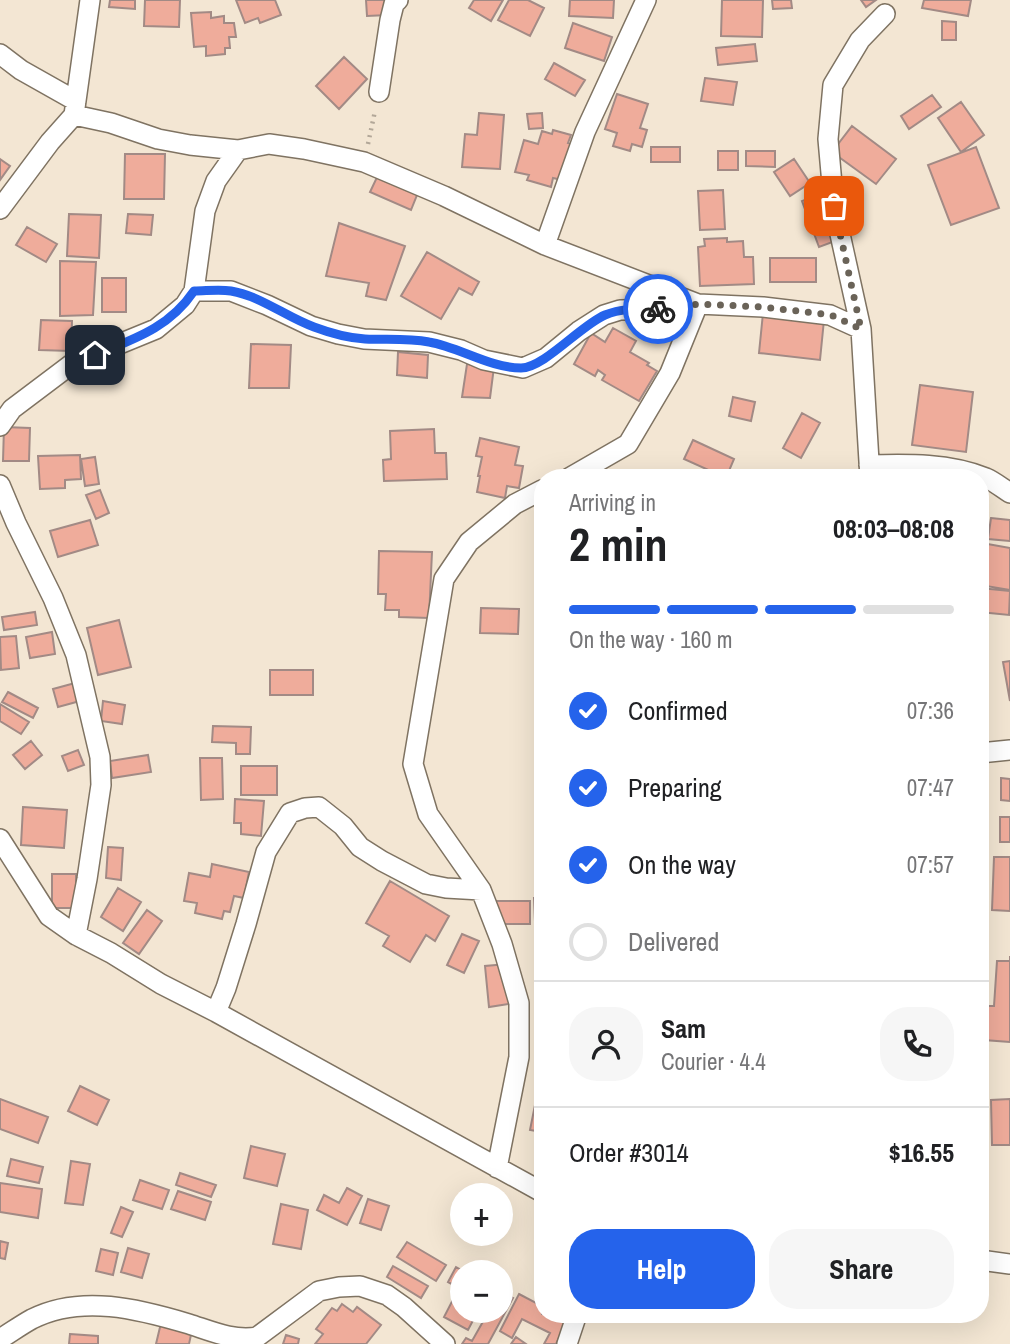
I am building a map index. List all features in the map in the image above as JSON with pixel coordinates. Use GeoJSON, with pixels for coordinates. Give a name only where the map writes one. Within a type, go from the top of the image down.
{"type":"FeatureCollection","features":[{"type":"Feature","properties":{"kind":"street"},"geometry":{"type":"LineString","coordinates":[[0,209],[75,108],[90,0]]}},
{"type":"Feature","properties":{"kind":"street"},"geometry":{"type":"LineString","coordinates":[[379,92],[390,20],[394,4],[398,0]]}},
{"type":"Feature","properties":{"kind":"street"},"geometry":{"type":"LineString","coordinates":[[545,245],[584,132],[646,0]]}},
{"type":"Feature","properties":{"kind":"street"},"geometry":{"type":"LineString","coordinates":[[870,469],[861,329],[834,206],[828,139],[833,85],[860,40],[885,14]]}},
{"type":"Feature","properties":{"kind":"street"},"geometry":{"type":"LineString","coordinates":[[0,54],[75,108],[111,123],[158,139],[190,145],[238,150],[269,144],[364,162],[444,196],[545,245],[698,304]]}},
{"type":"Feature","properties":{"kind":"street"},"geometry":{"type":"LineString","coordinates":[[0,426],[12,409],[73,363],[156,329],[185,304],[194,291],[205,211],[216,181],[238,150]]}},
{"type":"Feature","properties":{"kind":"street"},"geometry":{"type":"LineString","coordinates":[[194,291],[232,291],[267,304],[311,326],[338,334],[364,339],[429,342],[461,350],[484,360],[523,368],[546,358],[604,315],[620,310],[675,309],[698,304],[763,307],[831,315],[861,329]]}},
{"type":"Feature","properties":{"kind":"street"},"geometry":{"type":"LineString","coordinates":[[585,469],[628,444],[670,373],[698,304]]}},
{"type":"Feature","properties":{"kind":"street"},"geometry":{"type":"LineString","coordinates":[[883,469],[915,464],[954,469]]}},
{"type":"Feature","properties":{"kind":"street"},"geometry":{"type":"LineString","coordinates":[[989,479],[1010,494]]}},
{"type":"Feature","properties":{"kind":"street"},"geometry":{"type":"LineString","coordinates":[[0,485],[53,598],[76,655],[100,757],[101,785],[76,935]]}},
{"type":"Feature","properties":{"kind":"street"},"geometry":{"type":"LineString","coordinates":[[497,1168],[519,1057],[519,1003],[502,944],[481,890],[428,814],[413,764],[444,579],[469,542],[515,504],[534,495]]}},
{"type":"Feature","properties":{"kind":"street"},"geometry":{"type":"LineString","coordinates":[[989,752],[1010,750]]}},
{"type":"Feature","properties":{"kind":"street"},"geometry":{"type":"LineString","coordinates":[[216,1012],[226,988],[266,852],[290,813],[319,807],[343,826],[360,847],[426,884],[481,890]]}},
{"type":"Feature","properties":{"kind":"street"},"geometry":{"type":"LineString","coordinates":[[0,839],[49,916],[76,935],[534,1188]]}},
{"type":"Feature","properties":{"kind":"street"},"geometry":{"type":"LineString","coordinates":[[989,1261],[1010,1264]]}},
{"type":"Feature","properties":{"kind":"street"},"geometry":{"type":"LineString","coordinates":[[0,1339],[33,1319],[61,1308],[87,1305],[125,1308],[233,1338],[246,1339],[257,1337],[319,1291],[360,1286],[396,1301],[445,1344]]}},
{"type":"Feature","properties":{"kind":"street"},"geometry":{"type":"LineString","coordinates":[[567,1344],[574,1323]]}},
{"type":"Feature","properties":{"kind":"path"},"geometry":{"type":"LineString","coordinates":[[364,162],[379,92]]}},
{"type":"Feature","properties":{"kind":"building"},"geometry":{"type":"Polygon","coordinates":[[[110,0],[135,0],[135,9],[109,7],[110,0]]]}},
{"type":"Feature","properties":{"kind":"building"},"geometry":{"type":"Polygon","coordinates":[[[145,0],[180,0],[179,27],[144,26],[145,0]]]}},
{"type":"Feature","properties":{"kind":"building"},"geometry":{"type":"Polygon","coordinates":[[[236,0],[275,0],[281,15],[260,23],[258,18],[245,23],[236,0]]]}},
{"type":"Feature","properties":{"kind":"building"},"geometry":{"type":"Polygon","coordinates":[[[366,0],[387,0],[388,15],[367,16],[366,0]]]}},
{"type":"Feature","properties":{"kind":"building"},"geometry":{"type":"Polygon","coordinates":[[[474,0],[503,0],[491,21],[469,8],[474,0]]]}},
{"type":"Feature","properties":{"kind":"building"},"geometry":{"type":"Polygon","coordinates":[[[509,0],[528,0],[544,8],[530,36],[498,20],[509,0]]]}},
{"type":"Feature","properties":{"kind":"building"},"geometry":{"type":"Polygon","coordinates":[[[570,0],[614,0],[613,18],[569,16],[570,0]]]}},
{"type":"Feature","properties":{"kind":"building"},"geometry":{"type":"Polygon","coordinates":[[[722,0],[763,0],[762,37],[721,36],[722,0]]]}},
{"type":"Feature","properties":{"kind":"building"},"geometry":{"type":"Polygon","coordinates":[[[772,0],[791,0],[792,8],[773,9],[772,0]]]}},
{"type":"Feature","properties":{"kind":"building"},"geometry":{"type":"Polygon","coordinates":[[[861,0],[876,0],[866,7],[861,0]]]}},
{"type":"Feature","properties":{"kind":"building"},"geometry":{"type":"Polygon","coordinates":[[[924,0],[971,0],[968,16],[922,8],[924,0]]]}},
{"type":"Feature","properties":{"kind":"building"},"geometry":{"type":"Polygon","coordinates":[[[211,12],[211,18],[224,16],[224,23],[234,23],[236,37],[229,37],[230,48],[225,48],[225,54],[206,56],[206,46],[194,47],[191,13],[211,12]]]}},
{"type":"Feature","properties":{"kind":"building"},"geometry":{"type":"Polygon","coordinates":[[[942,21],[956,22],[956,40],[942,40],[942,21]]]}},
{"type":"Feature","properties":{"kind":"building"},"geometry":{"type":"Polygon","coordinates":[[[573,23],[612,37],[604,61],[565,48],[573,23]]]}},
{"type":"Feature","properties":{"kind":"building"},"geometry":{"type":"Polygon","coordinates":[[[755,44],[757,61],[718,65],[716,48],[755,44]]]}},
{"type":"Feature","properties":{"kind":"building"},"geometry":{"type":"Polygon","coordinates":[[[344,57],[367,79],[339,109],[316,86],[344,57]]]}},
{"type":"Feature","properties":{"kind":"building"},"geometry":{"type":"Polygon","coordinates":[[[554,63],[585,80],[575,96],[545,79],[554,63]]]}},
{"type":"Feature","properties":{"kind":"building"},"geometry":{"type":"Polygon","coordinates":[[[705,78],[737,82],[733,105],[701,101],[705,78]]]}},
{"type":"Feature","properties":{"kind":"building"},"geometry":{"type":"Polygon","coordinates":[[[617,94],[648,104],[640,128],[647,130],[642,147],[632,144],[630,151],[613,146],[617,133],[605,129],[617,94]]]}},
{"type":"Feature","properties":{"kind":"building"},"geometry":{"type":"Polygon","coordinates":[[[932,95],[941,107],[909,129],[901,116],[932,95]]]}},
{"type":"Feature","properties":{"kind":"building"},"geometry":{"type":"Polygon","coordinates":[[[961,102],[984,135],[961,152],[938,118],[961,102]]]}},
{"type":"Feature","properties":{"kind":"building"},"geometry":{"type":"Polygon","coordinates":[[[479,113],[504,115],[500,169],[462,167],[465,134],[477,135],[479,113]]]}},
{"type":"Feature","properties":{"kind":"building"},"geometry":{"type":"Polygon","coordinates":[[[542,113],[543,128],[529,129],[527,114],[542,113]]]}},
{"type":"Feature","properties":{"kind":"building"},"geometry":{"type":"Polygon","coordinates":[[[852,126],[896,159],[876,184],[832,152],[852,126]]]}},
{"type":"Feature","properties":{"kind":"building"},"geometry":{"type":"Polygon","coordinates":[[[553,130],[571,135],[568,143],[572,144],[562,180],[553,178],[551,187],[527,180],[529,175],[515,172],[524,140],[538,144],[542,131],[552,134],[553,130]]]}},
{"type":"Feature","properties":{"kind":"building"},"geometry":{"type":"Polygon","coordinates":[[[651,147],[680,147],[680,162],[651,162],[651,147]]]}},
{"type":"Feature","properties":{"kind":"building"},"geometry":{"type":"Polygon","coordinates":[[[976,147],[999,208],[951,225],[928,165],[976,147]]]}},
{"type":"Feature","properties":{"kind":"building"},"geometry":{"type":"Polygon","coordinates":[[[718,151],[738,151],[738,170],[718,170],[718,151]]]}},
{"type":"Feature","properties":{"kind":"building"},"geometry":{"type":"Polygon","coordinates":[[[746,151],[775,151],[775,167],[746,166],[746,151]]]}},
{"type":"Feature","properties":{"kind":"building"},"geometry":{"type":"Polygon","coordinates":[[[125,154],[165,154],[164,199],[124,199],[125,154]]]}},
{"type":"Feature","properties":{"kind":"building"},"geometry":{"type":"Polygon","coordinates":[[[0,159],[10,166],[0,180],[0,159]]]}},
{"type":"Feature","properties":{"kind":"building"},"geometry":{"type":"Polygon","coordinates":[[[794,159],[810,183],[790,196],[774,172],[794,159]]]}},
{"type":"Feature","properties":{"kind":"building"},"geometry":{"type":"Polygon","coordinates":[[[379,173],[419,190],[411,210],[370,192],[379,173]]]}},
{"type":"Feature","properties":{"kind":"building"},"geometry":{"type":"Polygon","coordinates":[[[723,190],[725,229],[700,230],[698,191],[723,190]]]}},
{"type":"Feature","properties":{"kind":"building"},"geometry":{"type":"Polygon","coordinates":[[[821,194],[838,240],[819,247],[802,201],[821,194]]]}},
{"type":"Feature","properties":{"kind":"building"},"geometry":{"type":"Polygon","coordinates":[[[69,214],[101,215],[99,258],[67,256],[69,214]]]}},
{"type":"Feature","properties":{"kind":"building"},"geometry":{"type":"Polygon","coordinates":[[[128,214],[153,215],[151,235],[126,233],[128,214]]]}},
{"type":"Feature","properties":{"kind":"building"},"geometry":{"type":"Polygon","coordinates":[[[339,223],[405,246],[386,300],[366,296],[369,283],[326,276],[339,223]]]}},
{"type":"Feature","properties":{"kind":"building"},"geometry":{"type":"Polygon","coordinates":[[[27,227],[57,244],[46,262],[16,245],[27,227]]]}},
{"type":"Feature","properties":{"kind":"building"},"geometry":{"type":"Polygon","coordinates":[[[727,238],[727,242],[743,241],[744,257],[753,257],[754,284],[700,286],[698,247],[705,246],[704,239],[727,238]]]}},
{"type":"Feature","properties":{"kind":"building"},"geometry":{"type":"Polygon","coordinates":[[[427,252],[479,282],[472,295],[459,288],[441,319],[401,296],[427,252]]]}},
{"type":"Feature","properties":{"kind":"building"},"geometry":{"type":"Polygon","coordinates":[[[770,258],[816,258],[816,282],[770,282],[770,258]]]}},
{"type":"Feature","properties":{"kind":"building"},"geometry":{"type":"Polygon","coordinates":[[[60,261],[96,262],[93,315],[60,316],[60,261]]]}},
{"type":"Feature","properties":{"kind":"building"},"geometry":{"type":"Polygon","coordinates":[[[102,278],[126,278],[126,312],[102,312],[102,278]]]}},
{"type":"Feature","properties":{"kind":"building"},"geometry":{"type":"Polygon","coordinates":[[[763,313],[824,320],[820,360],[759,353],[763,313]]]}},
{"type":"Feature","properties":{"kind":"building"},"geometry":{"type":"Polygon","coordinates":[[[41,320],[72,321],[71,351],[39,350],[41,320]]]}},
{"type":"Feature","properties":{"kind":"building"},"geometry":{"type":"Polygon","coordinates":[[[613,328],[636,341],[630,352],[657,371],[639,401],[602,380],[605,375],[598,370],[595,376],[574,364],[591,333],[605,342],[613,328]]]}},
{"type":"Feature","properties":{"kind":"building"},"geometry":{"type":"Polygon","coordinates":[[[251,344],[291,345],[289,388],[249,388],[251,344]]]}},
{"type":"Feature","properties":{"kind":"building"},"geometry":{"type":"Polygon","coordinates":[[[398,352],[428,355],[427,378],[397,375],[398,352]]]}},
{"type":"Feature","properties":{"kind":"building"},"geometry":{"type":"Polygon","coordinates":[[[467,364],[494,367],[490,398],[462,397],[467,364]]]}},
{"type":"Feature","properties":{"kind":"building"},"geometry":{"type":"Polygon","coordinates":[[[920,385],[973,392],[966,452],[912,445],[920,385]]]}},
{"type":"Feature","properties":{"kind":"building"},"geometry":{"type":"Polygon","coordinates":[[[733,397],[755,402],[751,421],[729,416],[733,397]]]}},
{"type":"Feature","properties":{"kind":"building"},"geometry":{"type":"Polygon","coordinates":[[[802,413],[820,423],[801,458],[783,448],[802,413]]]}},
{"type":"Feature","properties":{"kind":"building"},"geometry":{"type":"Polygon","coordinates":[[[4,427],[30,428],[29,461],[3,461],[4,427]]]}},
{"type":"Feature","properties":{"kind":"building"},"geometry":{"type":"Polygon","coordinates":[[[434,429],[435,453],[446,453],[447,479],[384,481],[383,460],[391,459],[390,431],[434,429]]]}},
{"type":"Feature","properties":{"kind":"building"},"geometry":{"type":"Polygon","coordinates":[[[480,438],[519,447],[515,465],[523,466],[519,488],[507,486],[505,498],[477,492],[482,457],[476,456],[480,438]]]}},
{"type":"Feature","properties":{"kind":"building"},"geometry":{"type":"Polygon","coordinates":[[[693,440],[734,459],[730,469],[706,469],[684,459],[693,440]]]}},
{"type":"Feature","properties":{"kind":"building"},"geometry":{"type":"Polygon","coordinates":[[[80,455],[81,479],[65,480],[65,488],[40,489],[38,456],[80,455]]]}},
{"type":"Feature","properties":{"kind":"building"},"geometry":{"type":"Polygon","coordinates":[[[95,457],[99,484],[85,486],[81,459],[95,457]]]}},
{"type":"Feature","properties":{"kind":"building"},"geometry":{"type":"Polygon","coordinates":[[[100,490],[109,513],[96,519],[86,495],[100,490]]]}},
{"type":"Feature","properties":{"kind":"building"},"geometry":{"type":"Polygon","coordinates":[[[991,518],[1010,520],[1010,541],[989,539],[991,518]]]}},
{"type":"Feature","properties":{"kind":"building"},"geometry":{"type":"Polygon","coordinates":[[[90,520],[98,545],[58,557],[50,531],[90,520]]]}},
{"type":"Feature","properties":{"kind":"building"},"geometry":{"type":"Polygon","coordinates":[[[989,544],[1010,548],[1010,590],[989,586],[989,544]]]}},
{"type":"Feature","properties":{"kind":"building"},"geometry":{"type":"Polygon","coordinates":[[[379,551],[432,552],[429,618],[399,617],[399,610],[385,610],[386,594],[378,594],[379,551]]]}},
{"type":"Feature","properties":{"kind":"building"},"geometry":{"type":"Polygon","coordinates":[[[989,589],[1010,591],[1009,615],[989,613],[989,589]]]}},
{"type":"Feature","properties":{"kind":"building"},"geometry":{"type":"Polygon","coordinates":[[[481,608],[519,609],[518,634],[480,633],[481,608]]]}},
{"type":"Feature","properties":{"kind":"building"},"geometry":{"type":"Polygon","coordinates":[[[35,612],[37,625],[4,630],[2,617],[35,612]]]}},
{"type":"Feature","properties":{"kind":"building"},"geometry":{"type":"Polygon","coordinates":[[[119,620],[131,667],[98,675],[87,628],[119,620]]]}},
{"type":"Feature","properties":{"kind":"building"},"geometry":{"type":"Polygon","coordinates":[[[52,632],[55,654],[30,658],[26,637],[52,632]]]}},
{"type":"Feature","properties":{"kind":"building"},"geometry":{"type":"Polygon","coordinates":[[[16,636],[19,668],[1,670],[0,637],[16,636]]]}},
{"type":"Feature","properties":{"kind":"building"},"geometry":{"type":"Polygon","coordinates":[[[1010,661],[1010,701],[1003,662],[1010,661]]]}},
{"type":"Feature","properties":{"kind":"building"},"geometry":{"type":"Polygon","coordinates":[[[270,670],[313,670],[313,695],[270,695],[270,670]]]}},
{"type":"Feature","properties":{"kind":"building"},"geometry":{"type":"Polygon","coordinates":[[[75,683],[80,701],[58,707],[53,689],[75,683]]]}},
{"type":"Feature","properties":{"kind":"building"},"geometry":{"type":"Polygon","coordinates":[[[8,692],[38,708],[33,718],[2,702],[8,692]]]}},
{"type":"Feature","properties":{"kind":"building"},"geometry":{"type":"Polygon","coordinates":[[[103,701],[125,705],[122,724],[101,721],[103,701]]]}},
{"type":"Feature","properties":{"kind":"building"},"geometry":{"type":"Polygon","coordinates":[[[0,704],[29,722],[21,734],[0,721],[0,704]]]}},
{"type":"Feature","properties":{"kind":"building"},"geometry":{"type":"Polygon","coordinates":[[[213,726],[251,727],[250,754],[236,754],[236,743],[212,742],[213,726]]]}},
{"type":"Feature","properties":{"kind":"building"},"geometry":{"type":"Polygon","coordinates":[[[31,741],[42,755],[25,769],[13,755],[31,741]]]}},
{"type":"Feature","properties":{"kind":"building"},"geometry":{"type":"Polygon","coordinates":[[[78,750],[84,765],[68,771],[62,756],[78,750]]]}},
{"type":"Feature","properties":{"kind":"building"},"geometry":{"type":"Polygon","coordinates":[[[148,755],[151,772],[112,778],[110,761],[148,755]]]}},
{"type":"Feature","properties":{"kind":"building"},"geometry":{"type":"Polygon","coordinates":[[[200,758],[222,758],[223,799],[201,800],[200,758]]]}},
{"type":"Feature","properties":{"kind":"building"},"geometry":{"type":"Polygon","coordinates":[[[241,766],[277,766],[277,795],[241,795],[241,766]]]}},
{"type":"Feature","properties":{"kind":"building"},"geometry":{"type":"Polygon","coordinates":[[[1001,778],[1010,779],[1010,801],[1001,800],[1001,778]]]}},
{"type":"Feature","properties":{"kind":"building"},"geometry":{"type":"Polygon","coordinates":[[[235,799],[264,801],[261,836],[241,834],[241,823],[234,823],[235,799]]]}},
{"type":"Feature","properties":{"kind":"building"},"geometry":{"type":"Polygon","coordinates":[[[23,807],[67,810],[64,848],[21,845],[23,807]]]}},
{"type":"Feature","properties":{"kind":"building"},"geometry":{"type":"Polygon","coordinates":[[[1000,817],[1010,817],[1010,842],[1000,842],[1000,817]]]}},
{"type":"Feature","properties":{"kind":"building"},"geometry":{"type":"Polygon","coordinates":[[[108,847],[123,848],[121,880],[106,878],[108,847]]]}},
{"type":"Feature","properties":{"kind":"building"},"geometry":{"type":"Polygon","coordinates":[[[994,857],[1010,857],[1010,911],[992,910],[994,857]]]}},
{"type":"Feature","properties":{"kind":"building"},"geometry":{"type":"Polygon","coordinates":[[[212,864],[249,872],[244,898],[234,896],[230,912],[224,911],[222,919],[195,913],[197,903],[184,901],[189,873],[210,877],[212,864]]]}},
{"type":"Feature","properties":{"kind":"building"},"geometry":{"type":"Polygon","coordinates":[[[52,874],[76,874],[76,908],[52,908],[52,874]]]}},
{"type":"Feature","properties":{"kind":"building"},"geometry":{"type":"Polygon","coordinates":[[[390,881],[449,916],[435,941],[426,935],[410,962],[383,946],[389,936],[366,923],[390,881]]]}},
{"type":"Feature","properties":{"kind":"building"},"geometry":{"type":"Polygon","coordinates":[[[118,888],[141,902],[123,931],[101,917],[118,888]]]}},
{"type":"Feature","properties":{"kind":"building"},"geometry":{"type":"Polygon","coordinates":[[[496,901],[530,901],[530,924],[496,924],[496,901]]]}},
{"type":"Feature","properties":{"kind":"building"},"geometry":{"type":"Polygon","coordinates":[[[147,910],[162,921],[139,954],[123,943],[147,910]]]}},
{"type":"Feature","properties":{"kind":"building"},"geometry":{"type":"Polygon","coordinates":[[[462,934],[479,941],[464,973],[447,965],[462,934]]]}},
{"type":"Feature","properties":{"kind":"building"},"geometry":{"type":"Polygon","coordinates":[[[997,961],[1010,961],[1010,1042],[989,1040],[989,1006],[994,1006],[997,961]]]}},
{"type":"Feature","properties":{"kind":"building"},"geometry":{"type":"Polygon","coordinates":[[[507,964],[514,1003],[489,1007],[485,966],[507,964]]]}},
{"type":"Feature","properties":{"kind":"building"},"geometry":{"type":"Polygon","coordinates":[[[80,1086],[109,1100],[97,1125],[68,1111],[80,1086]]]}},
{"type":"Feature","properties":{"kind":"building"},"geometry":{"type":"Polygon","coordinates":[[[0,1099],[48,1117],[38,1143],[0,1129],[0,1099]]]}},
{"type":"Feature","properties":{"kind":"building"},"geometry":{"type":"Polygon","coordinates":[[[1010,1099],[1010,1145],[992,1145],[991,1100],[1010,1099]]]}},
{"type":"Feature","properties":{"kind":"building"},"geometry":{"type":"Polygon","coordinates":[[[534,1110],[534,1131],[530,1130],[534,1110]]]}},
{"type":"Feature","properties":{"kind":"building"},"geometry":{"type":"Polygon","coordinates":[[[251,1146],[285,1154],[277,1186],[244,1178],[251,1146]]]}},
{"type":"Feature","properties":{"kind":"building"},"geometry":{"type":"Polygon","coordinates":[[[11,1159],[43,1167],[39,1183],[7,1176],[11,1159]]]}},
{"type":"Feature","properties":{"kind":"building"},"geometry":{"type":"Polygon","coordinates":[[[71,1161],[90,1164],[83,1205],[65,1203],[71,1161]]]}},
{"type":"Feature","properties":{"kind":"building"},"geometry":{"type":"Polygon","coordinates":[[[180,1173],[216,1185],[211,1197],[176,1185],[180,1173]]]}},
{"type":"Feature","properties":{"kind":"building"},"geometry":{"type":"Polygon","coordinates":[[[140,1180],[169,1190],[162,1209],[133,1200],[140,1180]]]}},
{"type":"Feature","properties":{"kind":"building"},"geometry":{"type":"Polygon","coordinates":[[[0,1183],[42,1189],[38,1218],[0,1212],[0,1183]]]}},
{"type":"Feature","properties":{"kind":"building"},"geometry":{"type":"Polygon","coordinates":[[[347,1188],[362,1196],[347,1225],[317,1210],[324,1195],[339,1203],[347,1188]]]}},
{"type":"Feature","properties":{"kind":"building"},"geometry":{"type":"Polygon","coordinates":[[[178,1191],[211,1202],[205,1220],[171,1209],[178,1191]]]}},
{"type":"Feature","properties":{"kind":"building"},"geometry":{"type":"Polygon","coordinates":[[[368,1199],[389,1206],[381,1230],[360,1223],[368,1199]]]}},
{"type":"Feature","properties":{"kind":"building"},"geometry":{"type":"Polygon","coordinates":[[[281,1204],[308,1210],[301,1249],[273,1244],[281,1204]]]}},
{"type":"Feature","properties":{"kind":"building"},"geometry":{"type":"Polygon","coordinates":[[[121,1207],[133,1212],[122,1237],[111,1233],[121,1207]]]}},
{"type":"Feature","properties":{"kind":"building"},"geometry":{"type":"Polygon","coordinates":[[[0,1241],[8,1243],[5,1259],[0,1258],[0,1241]]]}},
{"type":"Feature","properties":{"kind":"building"},"geometry":{"type":"Polygon","coordinates":[[[407,1242],[446,1265],[436,1281],[397,1257],[407,1242]]]}},
{"type":"Feature","properties":{"kind":"building"},"geometry":{"type":"Polygon","coordinates":[[[128,1248],[149,1254],[142,1278],[121,1272],[128,1248]]]}},
{"type":"Feature","properties":{"kind":"building"},"geometry":{"type":"Polygon","coordinates":[[[101,1249],[118,1253],[113,1275],[96,1271],[101,1249]]]}},
{"type":"Feature","properties":{"kind":"building"},"geometry":{"type":"Polygon","coordinates":[[[393,1266],[428,1286],[421,1298],[387,1277],[393,1266]]]}},
{"type":"Feature","properties":{"kind":"building"},"geometry":{"type":"Polygon","coordinates":[[[519,1294],[534,1302],[534,1323],[566,1323],[556,1344],[544,1344],[550,1333],[522,1319],[512,1338],[500,1331],[504,1323],[513,1323],[513,1306],[519,1294]]]}},
{"type":"Feature","properties":{"kind":"building"},"geometry":{"type":"Polygon","coordinates":[[[342,1304],[353,1312],[357,1307],[381,1325],[366,1344],[315,1344],[323,1334],[316,1329],[332,1308],[337,1311],[342,1304]]]}},
{"type":"Feature","properties":{"kind":"building"},"geometry":{"type":"Polygon","coordinates":[[[450,1305],[450,1320],[444,1317],[450,1305]]]}},
{"type":"Feature","properties":{"kind":"building"},"geometry":{"type":"Polygon","coordinates":[[[161,1323],[192,1330],[189,1344],[156,1344],[161,1323]]]}},
{"type":"Feature","properties":{"kind":"building"},"geometry":{"type":"Polygon","coordinates":[[[455,1323],[472,1323],[468,1330],[455,1323]]]}},
{"type":"Feature","properties":{"kind":"building"},"geometry":{"type":"Polygon","coordinates":[[[482,1323],[499,1323],[488,1344],[462,1344],[466,1338],[472,1341],[482,1323]]]}},
{"type":"Feature","properties":{"kind":"building"},"geometry":{"type":"Polygon","coordinates":[[[70,1334],[98,1336],[98,1344],[69,1344],[70,1334]]]}},
{"type":"Feature","properties":{"kind":"building"},"geometry":{"type":"Polygon","coordinates":[[[286,1335],[299,1339],[298,1344],[283,1344],[286,1335]]]}},
{"type":"Feature","properties":{"kind":"building"},"geometry":{"type":"Polygon","coordinates":[[[516,1337],[526,1344],[511,1344],[516,1337]]]}},
{"type":"Feature","properties":{"kind":"way so far"},"geometry":{"type":"LineString","coordinates":[[658,309],[675,309],[698,304],[763,307],[831,315],[861,329],[834,206]]}},
{"type":"Feature","properties":{"kind":"route"},"geometry":{"type":"LineString","coordinates":[[95,355],[156,329],[185,304],[194,291],[232,291],[267,304],[311,326],[338,334],[364,339],[429,342],[461,350],[484,360],[523,368],[546,358],[604,315],[620,310],[658,309]]}}]}
